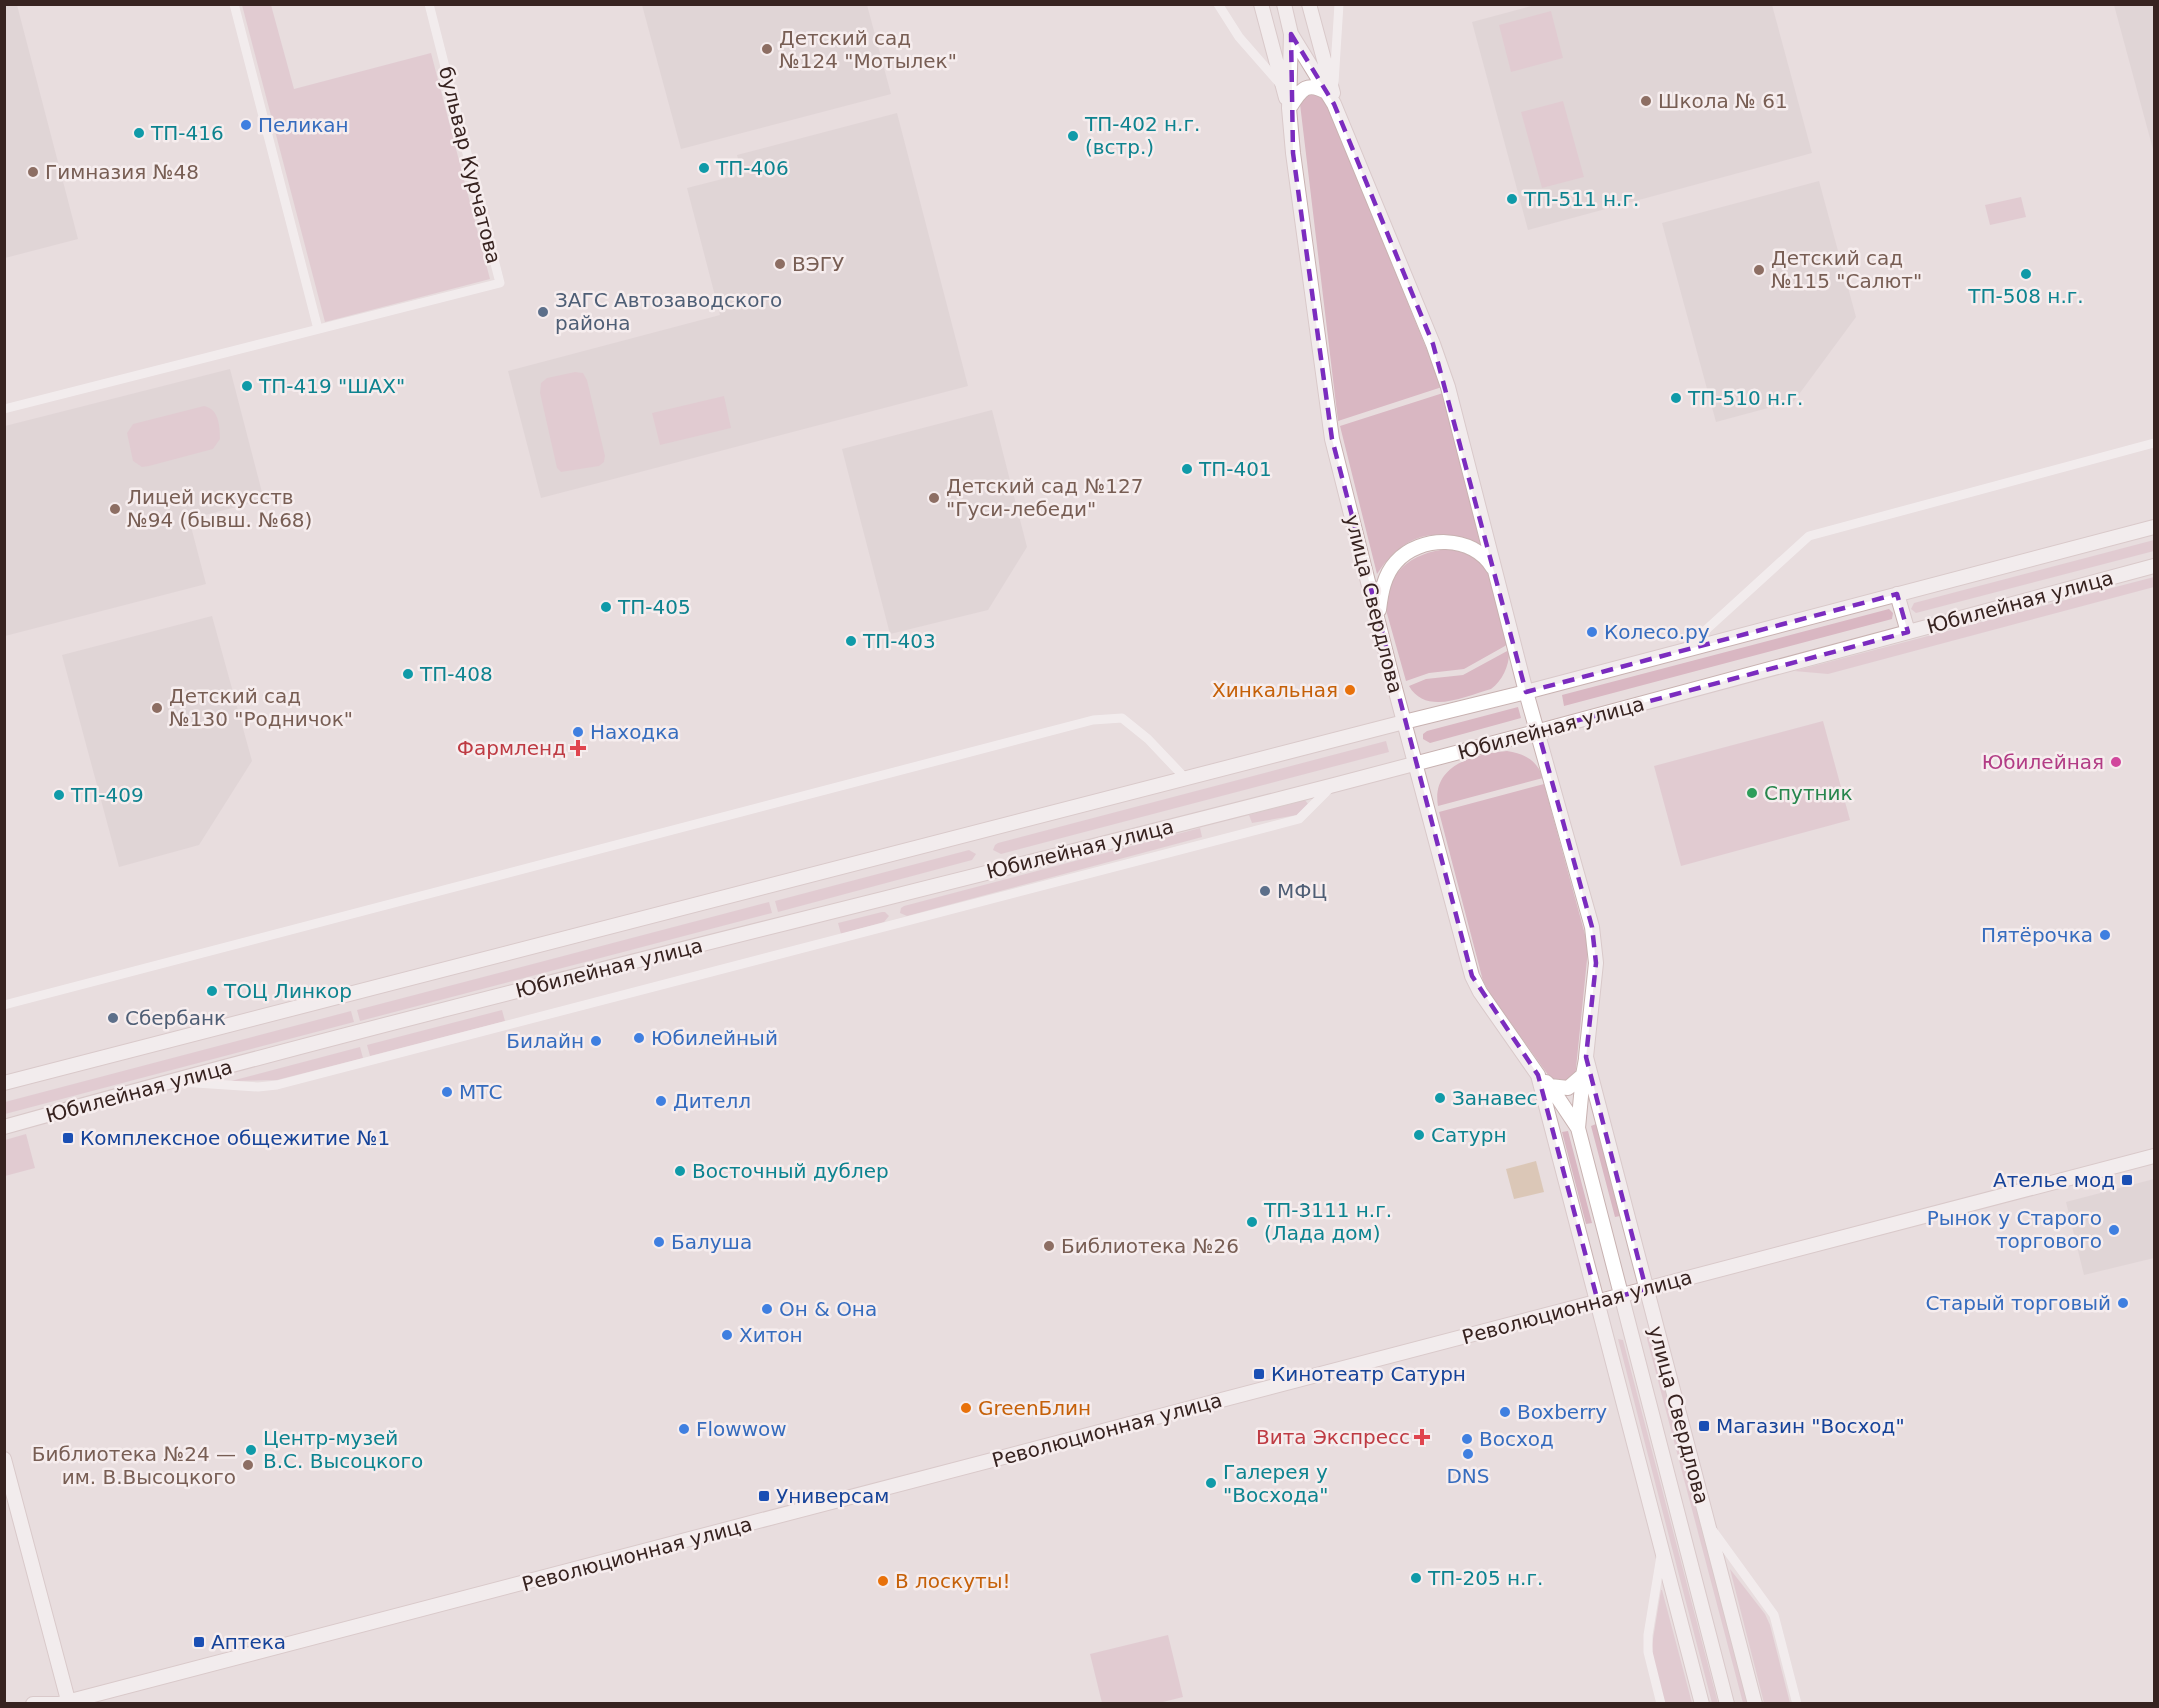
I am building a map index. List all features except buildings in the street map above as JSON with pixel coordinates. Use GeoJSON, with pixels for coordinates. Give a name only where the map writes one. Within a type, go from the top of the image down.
{"type":"FeatureCollection","features":[{"type":"Feature","properties":{"kind":"main road","name":"улица Свердлова"},"geometry":{"type":"LineString","coordinates":[[1261,4],[1289,108]]}},
{"type":"Feature","properties":{"kind":"main road","name":"улица Свердлова"},"geometry":{"type":"LineString","coordinates":[[1284,4],[1291,34],[1289,108],[1293,153],[1332,439],[1404,722],[1472,976],[1480,992],[1538,1075],[1550,1086],[1578,1128],[1727,1704]]}},
{"type":"Feature","properties":{"kind":"main road","name":"улица Свердлова"},"geometry":{"type":"LineString","coordinates":[[1309,4],[1332,96],[1444,376],[1595,945],[1596,963],[1578,1128]]}},
{"type":"Feature","properties":{"kind":"main road","name":"улица Свердлова"},"geometry":{"type":"LineString","coordinates":[[1291,34],[1332,96]]}},
{"type":"Feature","properties":{"kind":"main road"},"geometry":{"type":"LineString","coordinates":[[1289,108],[1300,91],[1307,88],[1317,86],[1332,96]]}},
{"type":"Feature","properties":{"kind":"main road","name":"Юбилейная улица"},"geometry":{"type":"LineString","coordinates":[[4,1083],[1526,692],[2154,527]]}},
{"type":"Feature","properties":{"kind":"main road"},"geometry":{"type":"LineString","coordinates":[[1378,619],[1381,592],[1386,578],[1395,563],[1408,550],[1421,545],[1439,542],[1456,543],[1471,548],[1484,556],[1498,578]]}},
{"type":"Feature","properties":{"kind":"main road","name":"Юбилейная улица"},"geometry":{"type":"LineString","coordinates":[[4,1127],[170,1081],[1333,785],[2154,566]]}},
{"type":"Feature","properties":{"kind":"main road"},"geometry":{"type":"LineString","coordinates":[[1897,594],[1908,632]]}},
{"type":"Feature","properties":{"kind":"main road","name":"улица Свердлова"},"geometry":{"type":"LineString","coordinates":[[1586,1057],[1755,1704]]}},
{"type":"Feature","properties":{"kind":"main road","name":"улица Свердлова"},"geometry":{"type":"LineString","coordinates":[[1538,1075],[1702,1704]]}},
{"type":"Feature","properties":{"kind":"main road"},"geometry":{"type":"LineString","coordinates":[[1550,1086],[1568,1088],[1583,1075]]}},
{"type":"Feature","properties":{"kind":"main road","name":"Революционная улица"},"geometry":{"type":"LineString","coordinates":[[33,1704],[64,1703],[2154,1156]]}},
{"type":"Feature","properties":{"kind":"main road"},"geometry":{"type":"LineString","coordinates":[[4,1459],[64,1703]]}},
{"type":"Feature","properties":{"kind":"street"},"geometry":{"type":"LineString","coordinates":[[234,4],[318,329]]}},
{"type":"Feature","properties":{"kind":"street","name":"бульвар Курчатова"},"geometry":{"type":"LineString","coordinates":[[4,409],[500,283],[429,4]]}},
{"type":"Feature","properties":{"kind":"street"},"geometry":{"type":"LineString","coordinates":[[1218,4],[1239,37],[1281,85]]}},
{"type":"Feature","properties":{"kind":"street"},"geometry":{"type":"LineString","coordinates":[[1332,96],[1339,4]]}},
{"type":"Feature","properties":{"kind":"street"},"geometry":{"type":"LineString","coordinates":[[1683,650],[1809,536],[2154,443]]}},
{"type":"Feature","properties":{"kind":"street"},"geometry":{"type":"LineString","coordinates":[[4,1005],[1093,720],[1122,718],[1148,739],[1185,778]]}},
{"type":"Feature","properties":{"kind":"street"},"geometry":{"type":"LineString","coordinates":[[170,1081],[258,1087],[277,1085],[1299,819],[1333,785]]}},
{"type":"Feature","properties":{"kind":"street"},"geometry":{"type":"LineString","coordinates":[[1708,1524],[1774,1615],[1797,1704]]}},
{"type":"Feature","properties":{"kind":"street"},"geometry":{"type":"LineString","coordinates":[[1661,1704],[1648,1652],[1648,1635],[1662,1550]]}},
{"type":"Feature","properties":{"kind":"highlighted area"},"geometry":{"type":"Polygon","coordinates":[[[1291,34],[1334,104],[1433,344],[1526,692],[1897,594],[1908,632],[1538,731],[1592,927],[1596,963],[1586,1057],[1646,1289],[1598,1302],[1538,1075],[1472,976],[1332,439],[1293,153],[1291,34]]]}},
{"type":"Feature","properties":{"kind":"shaded area","name":"Гимназия №48"},"geometry":{"type":"Polygon","coordinates":[[[4,5],[17,5],[78,239],[5,258],[4,5]]]}},
{"type":"Feature","properties":{"kind":"shaded area"},"geometry":{"type":"Polygon","coordinates":[[[242,5],[271,5],[294,89],[431,53],[490,279],[325,322],[242,5]]]}},
{"type":"Feature","properties":{"kind":"shaded area","name":"Детский сад №124 \"Мотылек\""},"geometry":{"type":"Polygon","coordinates":[[[642,5],[867,5],[891,94],[681,149],[642,5]]]}},
{"type":"Feature","properties":{"kind":"shaded area","name":"Школа № 61"},"geometry":{"type":"Polygon","coordinates":[[[1535,5],[1772,5],[1812,153],[1528,230],[1472,22],[1535,5]]]}},
{"type":"Feature","properties":{"kind":"shaded area"},"geometry":{"type":"Polygon","coordinates":[[[2114,5],[2154,5],[2154,153],[2114,5]]]}},
{"type":"Feature","properties":{"kind":"shaded area"},"geometry":{"type":"Polygon","coordinates":[[[1551,11],[1563,58],[1511,72],[1499,25],[1551,11]]]}},
{"type":"Feature","properties":{"kind":"shaded area"},"geometry":{"type":"Polygon","coordinates":[[[1308,91],[1324,97],[1442,387],[1338,421],[1300,104],[1308,91]]]}},
{"type":"Feature","properties":{"kind":"shaded area"},"geometry":{"type":"Polygon","coordinates":[[[1563,101],[1584,177],[1542,188],[1521,112],[1563,101]]]}},
{"type":"Feature","properties":{"kind":"shaded area"},"geometry":{"type":"Polygon","coordinates":[[[897,113],[968,386],[541,498],[508,371],[720,315],[687,188],[742,174],[737,155],[897,113]]]}},
{"type":"Feature","properties":{"kind":"shaded area","name":"Детский сад №115 \"Салют\""},"geometry":{"type":"Polygon","coordinates":[[[1819,181],[1856,317],[1794,401],[1716,422],[1662,223],[1819,181]]]}},
{"type":"Feature","properties":{"kind":"shaded area"},"geometry":{"type":"Polygon","coordinates":[[[2021,197],[2026,217],[1990,225],[1985,205],[2021,197]]]}},
{"type":"Feature","properties":{"kind":"shaded area","name":"Лицей искусств №94 (бывш. №68)"},"geometry":{"type":"Polygon","coordinates":[[[230,369],[264,500],[189,519],[206,584],[5,636],[5,426],[230,369]]]}},
{"type":"Feature","properties":{"kind":"shaded area"},"geometry":{"type":"Polygon","coordinates":[[[575,372],[583,373],[587,380],[605,456],[604,462],[599,466],[561,472],[557,468],[540,393],[541,383],[547,378],[575,372]]]}},
{"type":"Feature","properties":{"kind":"shaded area"},"geometry":{"type":"Polygon","coordinates":[[[1443,393],[1486,549],[1470,541],[1454,537],[1426,536],[1412,540],[1400,548],[1377,574],[1340,426],[1443,393]]]}},
{"type":"Feature","properties":{"kind":"shaded area"},"geometry":{"type":"Polygon","coordinates":[[[724,396],[731,428],[660,445],[652,413],[724,396]]]}},
{"type":"Feature","properties":{"kind":"shaded area"},"geometry":{"type":"Polygon","coordinates":[[[204,406],[216,414],[219,424],[220,439],[213,449],[149,466],[142,467],[133,461],[127,433],[133,424],[204,406]]]}},
{"type":"Feature","properties":{"kind":"shaded area","name":"Детский сад №127 \"Гуси-лебеди\""},"geometry":{"type":"Polygon","coordinates":[[[992,410],[1027,547],[988,610],[890,634],[842,449],[992,410]]]}},
{"type":"Feature","properties":{"kind":"shaded area"},"geometry":{"type":"Polygon","coordinates":[[[2154,540],[2154,551],[1916,613],[1911,609],[1914,603],[2154,540]]]}},
{"type":"Feature","properties":{"kind":"shaded area"},"geometry":{"type":"Polygon","coordinates":[[[1447,549],[1471,556],[1487,568],[1496,588],[1511,640],[1505,646],[1464,669],[1429,673],[1406,681],[1386,610],[1390,585],[1403,567],[1412,560],[1434,551],[1447,549]]]}},
{"type":"Feature","properties":{"kind":"shaded area"},"geometry":{"type":"Polygon","coordinates":[[[2154,577],[2154,587],[1828,674],[1794,671],[2154,577]]]}},
{"type":"Feature","properties":{"kind":"shaded area"},"geometry":{"type":"Polygon","coordinates":[[[1889,609],[1893,613],[1892,619],[1564,706],[1562,695],[1889,609]]]}},
{"type":"Feature","properties":{"kind":"shaded area","name":"Детский сад №130 \"Родничок\""},"geometry":{"type":"Polygon","coordinates":[[[212,616],[252,761],[199,845],[119,867],[62,655],[212,616]]]}},
{"type":"Feature","properties":{"kind":"shaded area"},"geometry":{"type":"Polygon","coordinates":[[[1509,650],[1505,671],[1491,689],[1459,699],[1436,702],[1416,695],[1409,686],[1426,679],[1463,675],[1509,650]]]}},
{"type":"Feature","properties":{"kind":"shaded area"},"geometry":{"type":"Polygon","coordinates":[[[1518,707],[1521,718],[1430,743],[1423,739],[1423,734],[1427,731],[1518,707]]]}},
{"type":"Feature","properties":{"kind":"shaded area","name":"Спутник"},"geometry":{"type":"Polygon","coordinates":[[[1823,721],[1850,820],[1681,866],[1654,766],[1823,721]]]}},
{"type":"Feature","properties":{"kind":"shaded area"},"geometry":{"type":"Polygon","coordinates":[[[1386,741],[1389,752],[1001,854],[993,850],[998,843],[1386,741]]]}},
{"type":"Feature","properties":{"kind":"shaded area"},"geometry":{"type":"Polygon","coordinates":[[[1507,751],[1534,762],[1543,778],[1438,806],[1441,781],[1448,771],[1469,759],[1507,751]]]}},
{"type":"Feature","properties":{"kind":"shaded area"},"geometry":{"type":"Polygon","coordinates":[[[1544,784],[1588,950],[1574,1081],[1553,1082],[1483,981],[1439,812],[1544,784]]]}},
{"type":"Feature","properties":{"kind":"shaded area"},"geometry":{"type":"Polygon","coordinates":[[[1305,800],[1308,804],[1297,815],[1252,823],[1249,815],[1305,800]]]}},
{"type":"Feature","properties":{"kind":"shaded area"},"geometry":{"type":"Polygon","coordinates":[[[1200,828],[1202,837],[907,916],[900,913],[904,906],[1200,828]]]}},
{"type":"Feature","properties":{"kind":"shaded area"},"geometry":{"type":"Polygon","coordinates":[[[969,850],[976,854],[972,860],[778,912],[775,901],[969,850]]]}},
{"type":"Feature","properties":{"kind":"shaded area"},"geometry":{"type":"Polygon","coordinates":[[[769,902],[772,913],[360,1021],[357,1010],[769,902]]]}},
{"type":"Feature","properties":{"kind":"shaded area"},"geometry":{"type":"Polygon","coordinates":[[[882,912],[889,916],[884,922],[841,934],[838,923],[882,912]]]}},
{"type":"Feature","properties":{"kind":"shaded area"},"geometry":{"type":"Polygon","coordinates":[[[502,1010],[505,1021],[370,1056],[367,1045],[502,1010]]]}},
{"type":"Feature","properties":{"kind":"shaded area"},"geometry":{"type":"Polygon","coordinates":[[[351,1011],[354,1022],[5,1114],[5,1102],[351,1011]]]}},
{"type":"Feature","properties":{"kind":"shaded area"},"geometry":{"type":"Polygon","coordinates":[[[360,1047],[363,1058],[277,1080],[231,1081],[360,1047]]]}},
{"type":"Feature","properties":{"kind":"shaded area"},"geometry":{"type":"Polygon","coordinates":[[[1596,1124],[1620,1216],[1615,1217],[1591,1126],[1596,1124]]]}},
{"type":"Feature","properties":{"kind":"shaded area"},"geometry":{"type":"Polygon","coordinates":[[[1568,1131],[1592,1223],[1586,1224],[1562,1132],[1568,1131]]]}},
{"type":"Feature","properties":{"kind":"shaded area"},"geometry":{"type":"Polygon","coordinates":[[[26,1134],[35,1168],[5,1176],[5,1140],[26,1134]]]}},
{"type":"Feature","properties":{"kind":"shaded area"},"geometry":{"type":"Polygon","coordinates":[[[1536,1161],[1544,1192],[1514,1199],[1506,1169],[1536,1161]]]}},
{"type":"Feature","properties":{"kind":"shaded area","name":"Рынок у Старого торгового"},"geometry":{"type":"Polygon","coordinates":[[[2154,1179],[2154,1258],[2084,1275],[2066,1202],[2154,1179]]]}},
{"type":"Feature","properties":{"kind":"shaded area"},"geometry":{"type":"Polygon","coordinates":[[[1650,1335],[1653,1338],[1749,1703],[1743,1703],[1647,1339],[1650,1335]]]}},
{"type":"Feature","properties":{"kind":"shaded area"},"geometry":{"type":"Polygon","coordinates":[[[1618,1339],[1623,1340],[1718,1703],[1712,1703],[1618,1339]]]}},
{"type":"Feature","properties":{"kind":"shaded area"},"geometry":{"type":"Polygon","coordinates":[[[1730,1569],[1765,1614],[1770,1625],[1790,1703],[1764,1703],[1730,1569]]]}},
{"type":"Feature","properties":{"kind":"shaded area"},"geometry":{"type":"Polygon","coordinates":[[[1661,1590],[1692,1703],[1665,1703],[1654,1663],[1652,1645],[1661,1590]]]}},
{"type":"Feature","properties":{"kind":"shaded area"},"geometry":{"type":"Polygon","coordinates":[[[1168,1635],[1183,1697],[1159,1703],[1102,1703],[1090,1654],[1168,1635]]]}},
{"type":"Feature","properties":{"kind":"place","name":"Детский сад №124 \"Мотылек\""},"geometry":{"type":"Point","coordinates":[767,49]}},
{"type":"Feature","properties":{"kind":"place","name":"Школа № 61"},"geometry":{"type":"Point","coordinates":[1646,101]}},
{"type":"Feature","properties":{"kind":"place","name":"Пеликан"},"geometry":{"type":"Point","coordinates":[246,125]}},
{"type":"Feature","properties":{"kind":"place","name":"ТП-416"},"geometry":{"type":"Point","coordinates":[139,133]}},
{"type":"Feature","properties":{"kind":"place","name":"ТП-402 н.г. (встр.)"},"geometry":{"type":"Point","coordinates":[1073,136]}},
{"type":"Feature","properties":{"kind":"place","name":"ТП-406"},"geometry":{"type":"Point","coordinates":[704,168]}},
{"type":"Feature","properties":{"kind":"place","name":"Гимназия №48"},"geometry":{"type":"Point","coordinates":[33,172]}},
{"type":"Feature","properties":{"kind":"place","name":"ТП-511 н.г."},"geometry":{"type":"Point","coordinates":[1512,199]}},
{"type":"Feature","properties":{"kind":"place","name":"ВЭГУ"},"geometry":{"type":"Point","coordinates":[780,264]}},
{"type":"Feature","properties":{"kind":"place","name":"Детский сад №115 \"Салют\""},"geometry":{"type":"Point","coordinates":[1759,270]}},
{"type":"Feature","properties":{"kind":"place","name":"ТП-508 н.г."},"geometry":{"type":"Point","coordinates":[2026,274]}},
{"type":"Feature","properties":{"kind":"place","name":"ЗАГС Автозаводского района"},"geometry":{"type":"Point","coordinates":[543,312]}},
{"type":"Feature","properties":{"kind":"place","name":"ТП-419 \"ШАХ\""},"geometry":{"type":"Point","coordinates":[247,386]}},
{"type":"Feature","properties":{"kind":"place","name":"ТП-510 н.г."},"geometry":{"type":"Point","coordinates":[1676,398]}},
{"type":"Feature","properties":{"kind":"place","name":"ТП-401"},"geometry":{"type":"Point","coordinates":[1187,469]}},
{"type":"Feature","properties":{"kind":"place","name":"Детский сад №127 \"Гуси-лебеди\""},"geometry":{"type":"Point","coordinates":[934,498]}},
{"type":"Feature","properties":{"kind":"place","name":"Лицей искусств №94 (бывш. №68)"},"geometry":{"type":"Point","coordinates":[115,509]}},
{"type":"Feature","properties":{"kind":"place","name":"ТП-405"},"geometry":{"type":"Point","coordinates":[606,607]}},
{"type":"Feature","properties":{"kind":"place","name":"Колесо.ру"},"geometry":{"type":"Point","coordinates":[1592,632]}},
{"type":"Feature","properties":{"kind":"place","name":"ТП-403"},"geometry":{"type":"Point","coordinates":[851,641]}},
{"type":"Feature","properties":{"kind":"place","name":"ТП-408"},"geometry":{"type":"Point","coordinates":[408,674]}},
{"type":"Feature","properties":{"kind":"place","name":"Хинкальная"},"geometry":{"type":"Point","coordinates":[1350,690]}},
{"type":"Feature","properties":{"kind":"place","name":"Детский сад №130 \"Родничок\""},"geometry":{"type":"Point","coordinates":[157,708]}},
{"type":"Feature","properties":{"kind":"place","name":"Находка"},"geometry":{"type":"Point","coordinates":[578,732]}},
{"type":"Feature","properties":{"kind":"place","name":"Фармленд"},"geometry":{"type":"Point","coordinates":[578,748]}},
{"type":"Feature","properties":{"kind":"place","name":"Юбилейная"},"geometry":{"type":"Point","coordinates":[2116,762]}},
{"type":"Feature","properties":{"kind":"place","name":"Спутник"},"geometry":{"type":"Point","coordinates":[1752,793]}},
{"type":"Feature","properties":{"kind":"place","name":"ТП-409"},"geometry":{"type":"Point","coordinates":[59,795]}},
{"type":"Feature","properties":{"kind":"place","name":"МФЦ"},"geometry":{"type":"Point","coordinates":[1265,891]}},
{"type":"Feature","properties":{"kind":"place","name":"Пятёрочка"},"geometry":{"type":"Point","coordinates":[2105,935]}},
{"type":"Feature","properties":{"kind":"place","name":"ТОЦ Линкор"},"geometry":{"type":"Point","coordinates":[212,991]}},
{"type":"Feature","properties":{"kind":"place","name":"Сбербанк"},"geometry":{"type":"Point","coordinates":[113,1018]}},
{"type":"Feature","properties":{"kind":"place","name":"Юбилейный"},"geometry":{"type":"Point","coordinates":[639,1038]}},
{"type":"Feature","properties":{"kind":"place","name":"Билайн"},"geometry":{"type":"Point","coordinates":[596,1041]}},
{"type":"Feature","properties":{"kind":"place","name":"МТС"},"geometry":{"type":"Point","coordinates":[447,1092]}},
{"type":"Feature","properties":{"kind":"place","name":"Занавес"},"geometry":{"type":"Point","coordinates":[1440,1098]}},
{"type":"Feature","properties":{"kind":"place","name":"Дителл"},"geometry":{"type":"Point","coordinates":[661,1101]}},
{"type":"Feature","properties":{"kind":"place","name":"Сатурн"},"geometry":{"type":"Point","coordinates":[1419,1135]}},
{"type":"Feature","properties":{"kind":"place","name":"Комплексное общежитие №1"},"geometry":{"type":"Point","coordinates":[68,1138]}},
{"type":"Feature","properties":{"kind":"place","name":"Восточный дублер"},"geometry":{"type":"Point","coordinates":[680,1171]}},
{"type":"Feature","properties":{"kind":"place","name":"Ателье мод"},"geometry":{"type":"Point","coordinates":[2127,1180]}},
{"type":"Feature","properties":{"kind":"place","name":"ТП-3111 н.г. (Лада дом)"},"geometry":{"type":"Point","coordinates":[1252,1222]}},
{"type":"Feature","properties":{"kind":"place","name":"Рынок у Старого торгового"},"geometry":{"type":"Point","coordinates":[2114,1230]}},
{"type":"Feature","properties":{"kind":"place","name":"Балуша"},"geometry":{"type":"Point","coordinates":[659,1242]}},
{"type":"Feature","properties":{"kind":"place","name":"Библиотека №26"},"geometry":{"type":"Point","coordinates":[1049,1246]}},
{"type":"Feature","properties":{"kind":"place","name":"Старый торговый"},"geometry":{"type":"Point","coordinates":[2123,1303]}},
{"type":"Feature","properties":{"kind":"place","name":"Он & Она"},"geometry":{"type":"Point","coordinates":[767,1309]}},
{"type":"Feature","properties":{"kind":"place","name":"Хитон"},"geometry":{"type":"Point","coordinates":[727,1335]}},
{"type":"Feature","properties":{"kind":"place","name":"Кинотеатр Сатурн"},"geometry":{"type":"Point","coordinates":[1259,1374]}},
{"type":"Feature","properties":{"kind":"place","name":"GreenБлин"},"geometry":{"type":"Point","coordinates":[966,1408]}},
{"type":"Feature","properties":{"kind":"place","name":"Boxberry"},"geometry":{"type":"Point","coordinates":[1505,1412]}},
{"type":"Feature","properties":{"kind":"place","name":"Магазин \"Восход\""},"geometry":{"type":"Point","coordinates":[1704,1426]}},
{"type":"Feature","properties":{"kind":"place","name":"Flowwow"},"geometry":{"type":"Point","coordinates":[684,1429]}},
{"type":"Feature","properties":{"kind":"place","name":"Вита Экспресс"},"geometry":{"type":"Point","coordinates":[1422,1437]}},
{"type":"Feature","properties":{"kind":"place","name":"Восход"},"geometry":{"type":"Point","coordinates":[1467,1439]}},
{"type":"Feature","properties":{"kind":"place","name":"Центр-музей В.С. Высоцкого"},"geometry":{"type":"Point","coordinates":[251,1450]}},
{"type":"Feature","properties":{"kind":"place","name":"DNS"},"geometry":{"type":"Point","coordinates":[1468,1454]}},
{"type":"Feature","properties":{"kind":"place","name":"Библиотека №24 — им. В.Высоцкого"},"geometry":{"type":"Point","coordinates":[248,1465]}},
{"type":"Feature","properties":{"kind":"place","name":"Галерея у \"Восхода\""},"geometry":{"type":"Point","coordinates":[1211,1483]}},
{"type":"Feature","properties":{"kind":"place","name":"Универсам"},"geometry":{"type":"Point","coordinates":[764,1496]}},
{"type":"Feature","properties":{"kind":"place","name":"ТП-205 н.г."},"geometry":{"type":"Point","coordinates":[1416,1578]}},
{"type":"Feature","properties":{"kind":"place","name":"В лоскуты!"},"geometry":{"type":"Point","coordinates":[883,1581]}},
{"type":"Feature","properties":{"kind":"place","name":"Аптека"},"geometry":{"type":"Point","coordinates":[199,1642]}}]}
